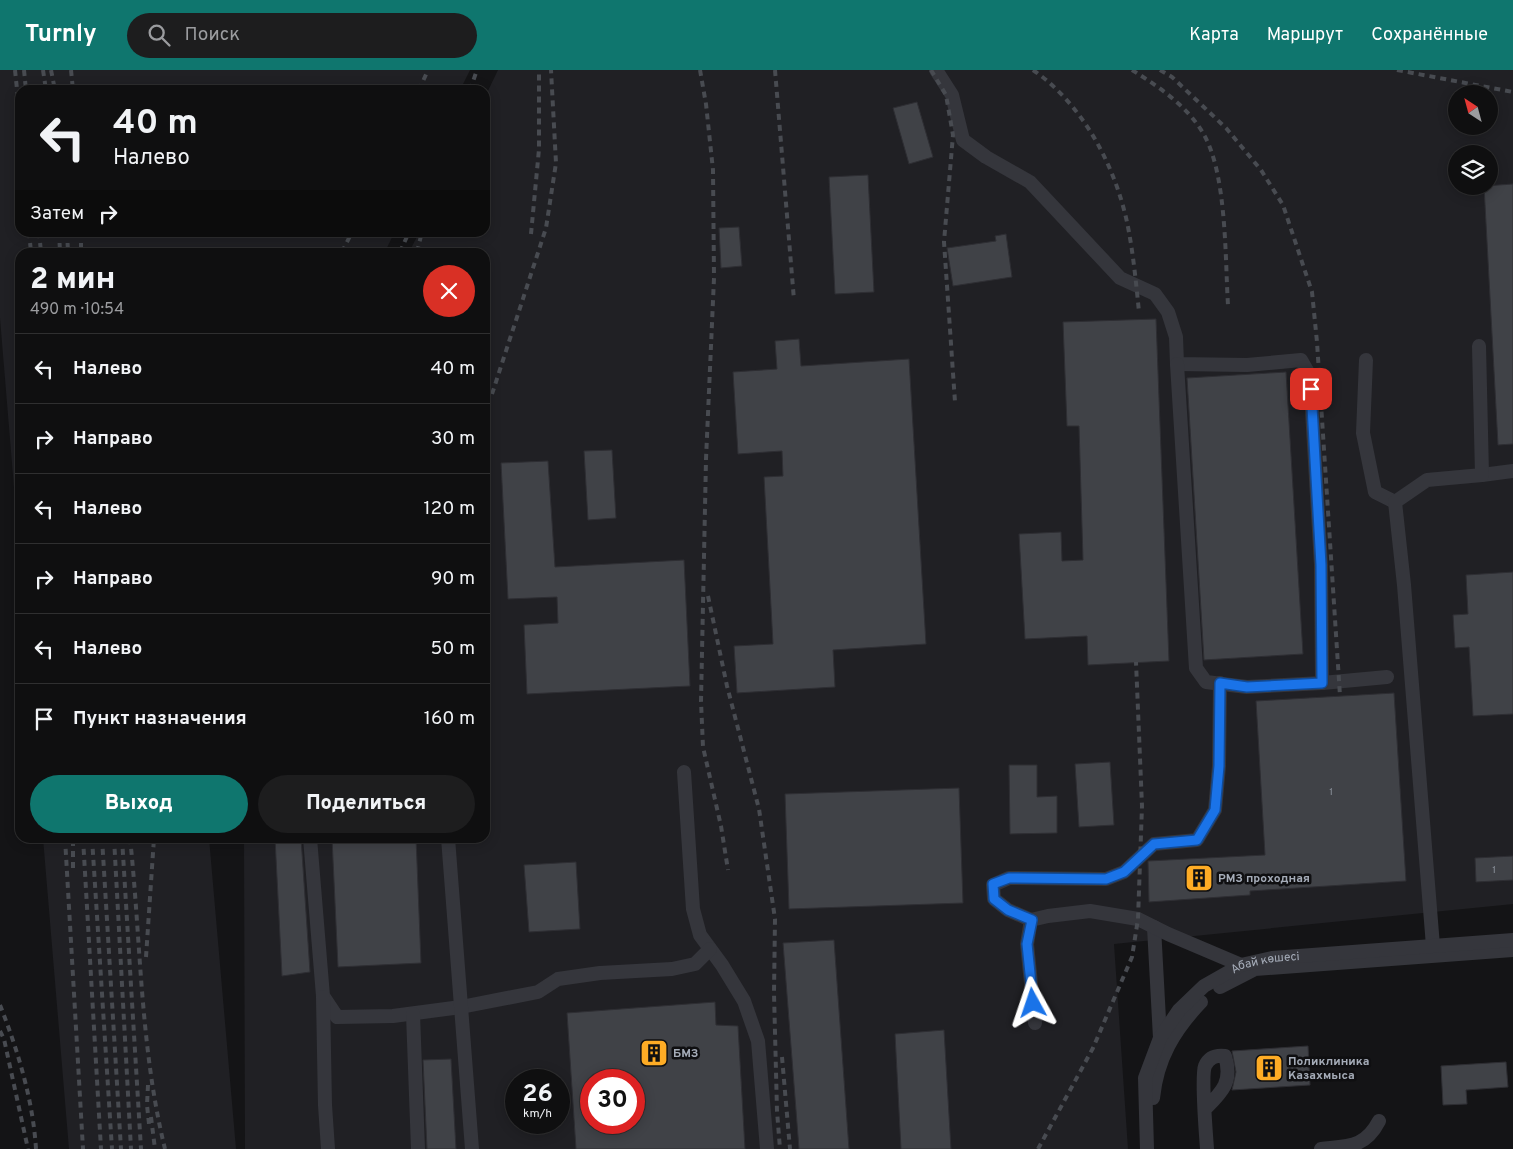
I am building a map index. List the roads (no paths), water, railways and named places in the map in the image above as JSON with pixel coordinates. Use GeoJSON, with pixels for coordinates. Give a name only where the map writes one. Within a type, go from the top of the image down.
{"type":"FeatureCollection","features":[{"type":"Feature","properties":{"kind":"street"},"geometry":{"type":"LineString","coordinates":[[936,70],[952,95],[964,140],[986,157],[1030,182],[1120,278],[1155,294],[1168,312],[1176,337],[1196,668],[1206,682],[1247,687],[1387,677]]}},
{"type":"Feature","properties":{"kind":"street"},"geometry":{"type":"LineString","coordinates":[[1479,346],[1482,475]]}},
{"type":"Feature","properties":{"kind":"street"},"geometry":{"type":"LineString","coordinates":[[1178,364],[1247,365],[1301,360],[1310,376],[1321,565],[1322,683]]}},
{"type":"Feature","properties":{"kind":"street"},"geometry":{"type":"LineString","coordinates":[[1366,360],[1363,433],[1375,492],[1395,502]]}},
{"type":"Feature","properties":{"kind":"street"},"geometry":{"type":"LineString","coordinates":[[1395,502],[1427,480],[1513,471]]}},
{"type":"Feature","properties":{"kind":"street"},"geometry":{"type":"LineString","coordinates":[[1395,502],[1433,946]]}},
{"type":"Feature","properties":{"kind":"street"},"geometry":{"type":"LineString","coordinates":[[1220,683],[1219,766],[1215,810],[1197,840],[1154,844],[1124,872],[1106,879],[1009,878],[993,884],[994,899],[1008,910],[1032,920],[1090,911],[1138,919],[1241,965]]}},
{"type":"Feature","properties":{"kind":"street"},"geometry":{"type":"LineString","coordinates":[[684,772],[693,909],[700,935],[744,1001],[758,1041],[767,1149]]}},
{"type":"Feature","properties":{"kind":"street"},"geometry":{"type":"LineString","coordinates":[[310,843],[323,996],[325,1105],[328,1149]]}},
{"type":"Feature","properties":{"kind":"street"},"geometry":{"type":"LineString","coordinates":[[448,843],[472,1149]]}},
{"type":"Feature","properties":{"kind":"street"},"geometry":{"type":"LineString","coordinates":[[1032,920],[1027,944],[1035,1023]]}},
{"type":"Feature","properties":{"kind":"street"},"geometry":{"type":"LineString","coordinates":[[1154,927],[1160,1038]]}},
{"type":"Feature","properties":{"kind":"street","name":"Абай көшесі"},"geometry":{"type":"LineString","coordinates":[[1146,1149],[1145,1078],[1160,1038],[1180,1010],[1204,986],[1241,965],[1272,958],[1513,940]]}},
{"type":"Feature","properties":{"kind":"street"},"geometry":{"type":"LineString","coordinates":[[323,996],[337,1016],[413,1014],[538,992],[558,979],[695,964],[710,949]]}},
{"type":"Feature","properties":{"kind":"street","name":"Абай көшесі"},"geometry":{"type":"LineString","coordinates":[[1156,1149],[1152,1103],[1155,1077],[1172,1036],[1189,1014],[1212,991],[1256,969],[1513,950]]}},
{"type":"Feature","properties":{"kind":"street"},"geometry":{"type":"LineString","coordinates":[[413,1014],[418,1149]]}},
{"type":"Feature","properties":{"kind":"street"},"geometry":{"type":"LineString","coordinates":[[1205,1109],[1207,1149]]}},
{"type":"Feature","properties":{"kind":"street"},"geometry":{"type":"LineString","coordinates":[[1321,1149],[1355,1145],[1365,1140],[1373,1132],[1379,1121]]}},
{"type":"Feature","properties":{"kind":"railway"},"geometry":{"type":"LineString","coordinates":[[15,70],[17,85]]}},
{"type":"Feature","properties":{"kind":"railway"},"geometry":{"type":"LineString","coordinates":[[24,70],[26,85]]}},
{"type":"Feature","properties":{"kind":"railway"},"geometry":{"type":"LineString","coordinates":[[43,70],[45,85]]}},
{"type":"Feature","properties":{"kind":"railway"},"geometry":{"type":"LineString","coordinates":[[51,70],[54,85]]}},
{"type":"Feature","properties":{"kind":"railway"},"geometry":{"type":"LineString","coordinates":[[71,70],[72,85]]}},
{"type":"Feature","properties":{"kind":"railway"},"geometry":{"type":"LineString","coordinates":[[421,85],[428,70]]}},
{"type":"Feature","properties":{"kind":"railway"},"geometry":{"type":"LineString","coordinates":[[472,85],[477,70]]}},
{"type":"Feature","properties":{"kind":"railway"},"geometry":{"type":"LineString","coordinates":[[531,234],[539,149],[539,70]]}},
{"type":"Feature","properties":{"kind":"railway"},"geometry":{"type":"LineString","coordinates":[[492,394],[546,228],[556,163],[551,70]]}},
{"type":"Feature","properties":{"kind":"railway"},"geometry":{"type":"LineString","coordinates":[[700,70],[706,104],[713,170],[714,278],[706,459],[701,701],[703,747],[721,826],[728,870]]}},
{"type":"Feature","properties":{"kind":"railway"},"geometry":{"type":"LineString","coordinates":[[775,70],[794,300]]}},
{"type":"Feature","properties":{"kind":"railway"},"geometry":{"type":"LineString","coordinates":[[931,70],[946,95],[953,135],[944,242],[955,402]]}},
{"type":"Feature","properties":{"kind":"railway"},"geometry":{"type":"LineString","coordinates":[[1033,70],[1051,84],[1081,117],[1094,137],[1114,178],[1127,222],[1133,255],[1139,312]]}},
{"type":"Feature","properties":{"kind":"railway"},"geometry":{"type":"LineString","coordinates":[[1132,70],[1162,90],[1189,114],[1203,133],[1211,150],[1221,193],[1228,305]]}},
{"type":"Feature","properties":{"kind":"railway"},"geometry":{"type":"LineString","coordinates":[[1160,70],[1172,77],[1226,128],[1261,170],[1283,205],[1312,292],[1317,342],[1340,696]]}},
{"type":"Feature","properties":{"kind":"railway"},"geometry":{"type":"LineString","coordinates":[[1397,70],[1513,92]]}},
{"type":"Feature","properties":{"kind":"railway"},"geometry":{"type":"LineString","coordinates":[[30,237],[31,248]]}},
{"type":"Feature","properties":{"kind":"railway"},"geometry":{"type":"LineString","coordinates":[[40,237],[41,248]]}},
{"type":"Feature","properties":{"kind":"railway"},"geometry":{"type":"LineString","coordinates":[[59,237],[60,248]]}},
{"type":"Feature","properties":{"kind":"railway"},"geometry":{"type":"LineString","coordinates":[[67,237],[68,248]]}},
{"type":"Feature","properties":{"kind":"railway"},"geometry":{"type":"LineString","coordinates":[[81,237],[81,248]]}},
{"type":"Feature","properties":{"kind":"railway"},"geometry":{"type":"LineString","coordinates":[[344,248],[350,237]]}},
{"type":"Feature","properties":{"kind":"railway"},"geometry":{"type":"LineString","coordinates":[[402,248],[407,237]]}},
{"type":"Feature","properties":{"kind":"railway"},"geometry":{"type":"LineString","coordinates":[[418,248],[421,237]]}},
{"type":"Feature","properties":{"kind":"railway"},"geometry":{"type":"LineString","coordinates":[[708,596],[727,686],[759,809],[775,919],[774,993],[777,1111],[780,1149]]}},
{"type":"Feature","properties":{"kind":"railway"},"geometry":{"type":"LineString","coordinates":[[1038,1149],[1093,1048],[1132,957],[1138,919],[1142,806],[1136,662]]}},
{"type":"Feature","properties":{"kind":"railway"},"geometry":{"type":"LineString","coordinates":[[65,843],[83,1149]]}},
{"type":"Feature","properties":{"kind":"railway"},"geometry":{"type":"LineString","coordinates":[[73,843],[73,868]]}},
{"type":"Feature","properties":{"kind":"railway"},"geometry":{"type":"LineString","coordinates":[[83,843],[101,1149]]}},
{"type":"Feature","properties":{"kind":"railway"},"geometry":{"type":"LineString","coordinates":[[92,843],[112,1149]]}},
{"type":"Feature","properties":{"kind":"railway"},"geometry":{"type":"LineString","coordinates":[[102,843],[121,1149]]}},
{"type":"Feature","properties":{"kind":"railway"},"geometry":{"type":"LineString","coordinates":[[114,843],[131,1149]]}},
{"type":"Feature","properties":{"kind":"railway"},"geometry":{"type":"LineString","coordinates":[[122,843],[141,1149]]}},
{"type":"Feature","properties":{"kind":"railway"},"geometry":{"type":"LineString","coordinates":[[131,843],[146,1033],[157,1111],[165,1149]]}},
{"type":"Feature","properties":{"kind":"railway"},"geometry":{"type":"LineString","coordinates":[[146,957],[154,843]]}},
{"type":"Feature","properties":{"kind":"railway"},"geometry":{"type":"LineString","coordinates":[[0,1005],[24,1076],[32,1112],[36,1149]]}},
{"type":"Feature","properties":{"kind":"railway"},"geometry":{"type":"LineString","coordinates":[[0,1031],[4,1039],[28,1149]]}},
{"type":"Feature","properties":{"kind":"railway"},"geometry":{"type":"LineString","coordinates":[[782,1057],[790,1149]]}},
{"type":"Feature","properties":{"kind":"railway"},"geometry":{"type":"LineString","coordinates":[[148,1085],[147,1105],[149,1124]]}},
{"type":"Feature","properties":{"kind":"railway"},"geometry":{"type":"LineString","coordinates":[[151,1117],[155,1149]]}},
{"type":"Feature","properties":{"kind":"place","name":"РМЗ проходная"},"geometry":{"type":"Point","coordinates":[1199,878]}},
{"type":"Feature","properties":{"kind":"place","name":"БМЗ"},"geometry":{"type":"Point","coordinates":[654,1053]}},
{"type":"Feature","properties":{"kind":"place","name":"Поликлиника Казахмыса"},"geometry":{"type":"Point","coordinates":[1269,1068]}}]}
